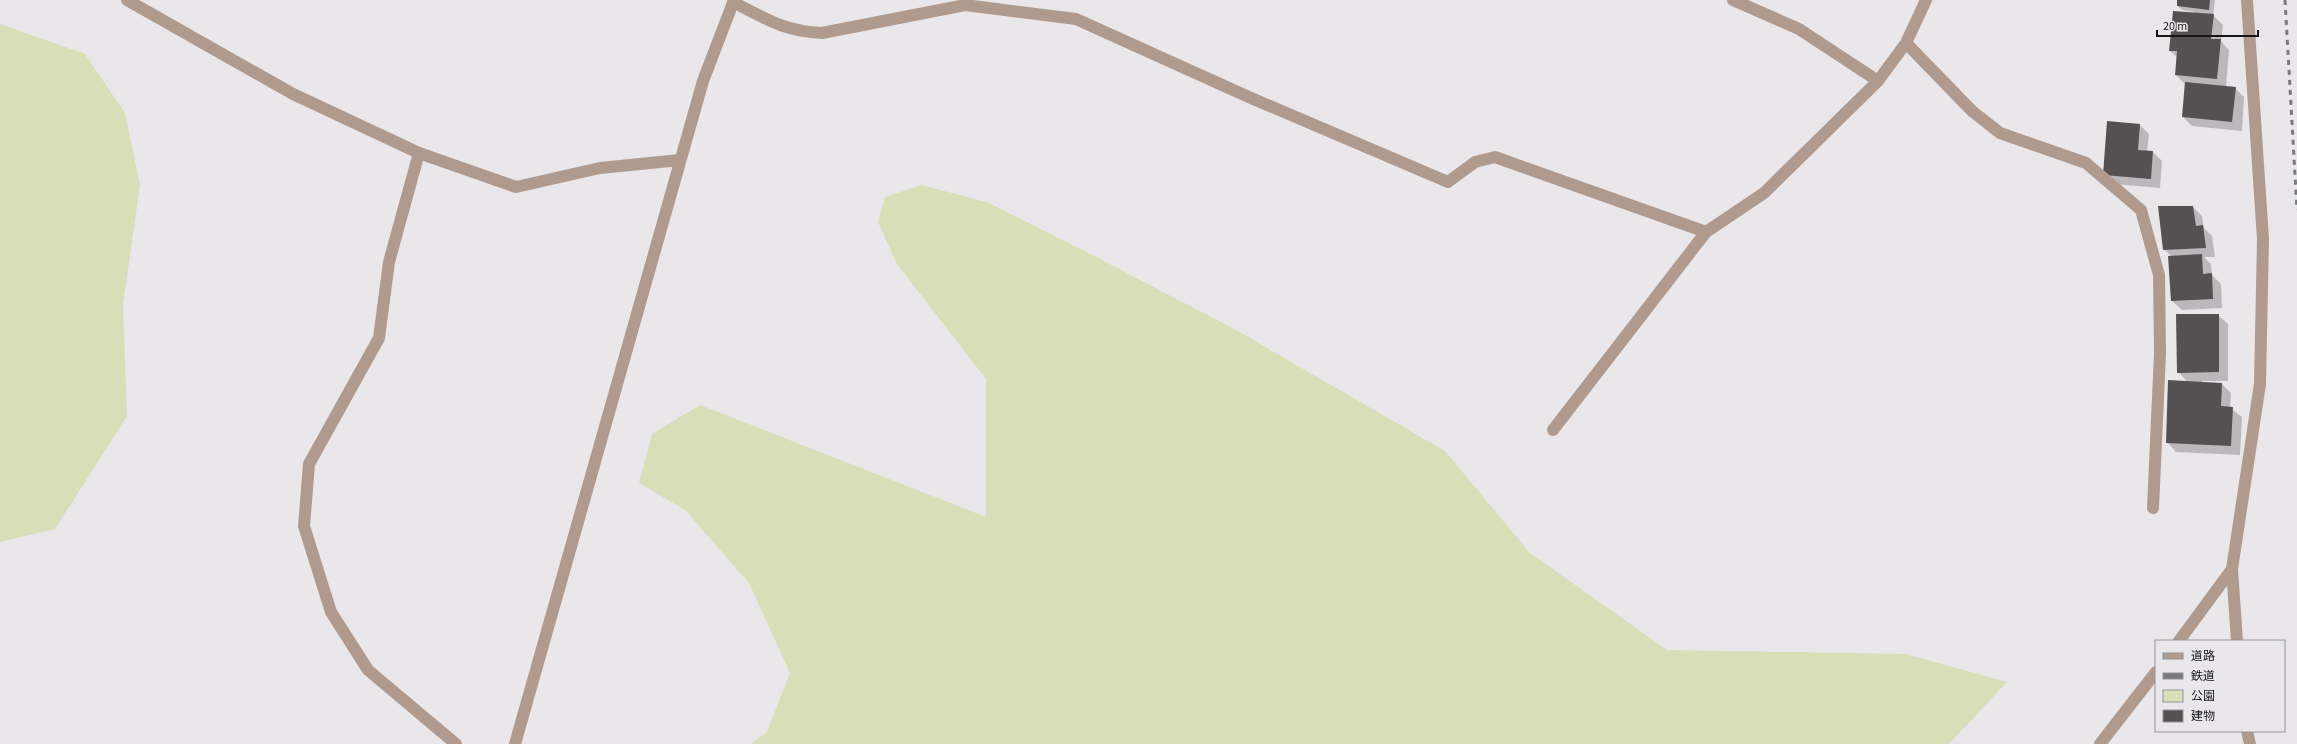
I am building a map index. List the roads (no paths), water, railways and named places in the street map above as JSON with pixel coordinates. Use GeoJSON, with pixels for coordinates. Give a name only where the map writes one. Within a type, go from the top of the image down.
{"type":"FeatureCollection","features":[{"type":"Feature","properties":{"kind":"street"},"geometry":{"type":"LineString","coordinates":[[127,0],[294,94],[419,153],[516,187],[600,168],[680,160]]}},
{"type":"Feature","properties":{"kind":"street"},"geometry":{"type":"LineString","coordinates":[[1733,0],[1799,29],[1878,80]]}},
{"type":"Feature","properties":{"kind":"street"},"geometry":{"type":"LineString","coordinates":[[1553,430],[1706,232],[1764,194],[1878,80],[1906,43],[1926,0]]}},
{"type":"Feature","properties":{"kind":"street"},"geometry":{"type":"LineString","coordinates":[[2237,640],[2232,569],[2261,377],[2264,239],[2247,0]]}},
{"type":"Feature","properties":{"kind":"street"},"geometry":{"type":"LineString","coordinates":[[516,744],[703,81],[734,1],[779,26],[799,32],[822,33],[965,5],[1076,19],[1251,98],[1448,182],[1475,162],[1495,157],[1706,232]]}},
{"type":"Feature","properties":{"kind":"street"},"geometry":{"type":"LineString","coordinates":[[1906,43],[1972,111],[2000,134],[2086,163],[2141,210],[2159,275],[2160,353],[2153,508]]}},
{"type":"Feature","properties":{"kind":"street"},"geometry":{"type":"LineString","coordinates":[[419,153],[389,262],[379,338],[309,464],[304,526],[331,612],[368,670],[456,744]]}},
{"type":"Feature","properties":{"kind":"street"},"geometry":{"type":"LineString","coordinates":[[2180,640],[2232,569]]}},
{"type":"Feature","properties":{"kind":"street"},"geometry":{"type":"LineString","coordinates":[[2100,744],[2155,673]]}},
{"type":"Feature","properties":{"kind":"street"},"geometry":{"type":"LineString","coordinates":[[2247,732],[2250,744]]}},
{"type":"Feature","properties":{"kind":"railway"},"geometry":{"type":"LineString","coordinates":[[2285,0],[2297,210]]}}]}
